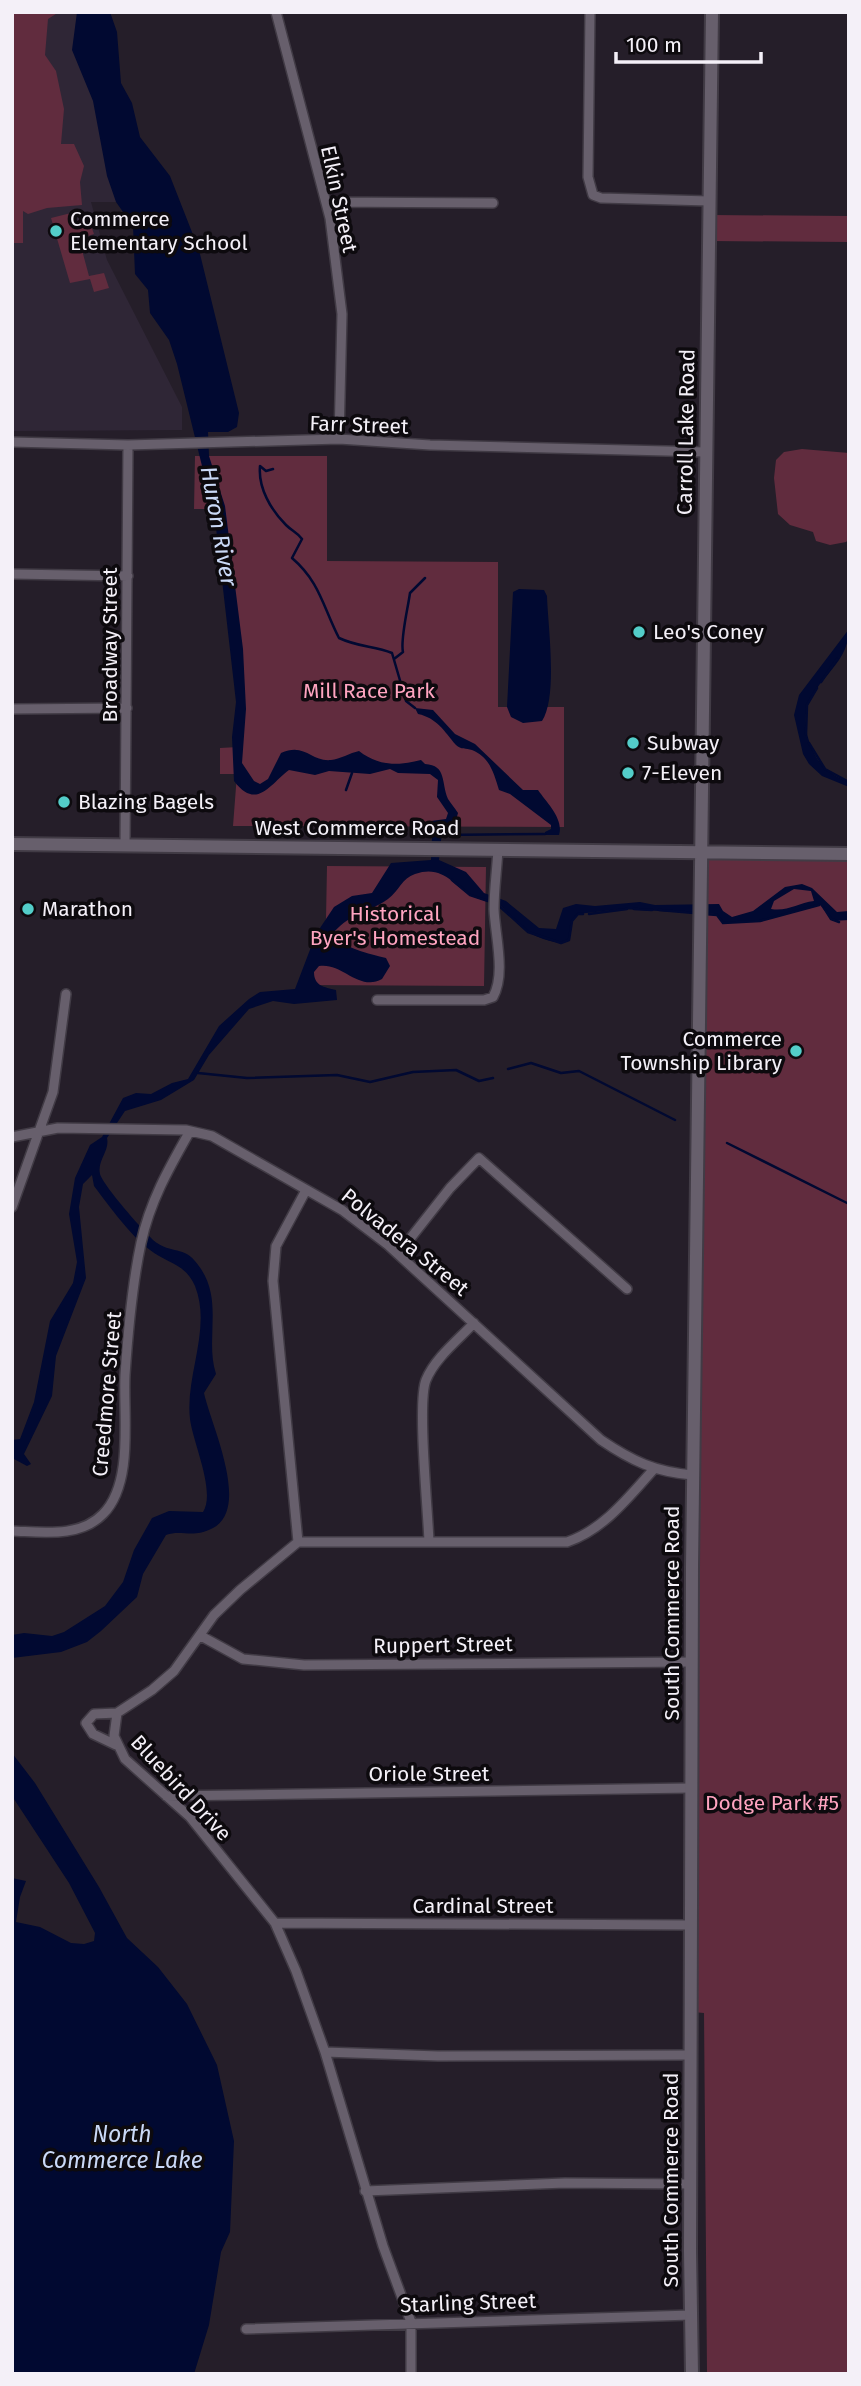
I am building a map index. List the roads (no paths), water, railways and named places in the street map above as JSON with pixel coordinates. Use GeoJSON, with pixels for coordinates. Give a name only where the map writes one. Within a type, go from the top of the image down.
{"type":"FeatureCollection","features":[{"type":"Feature","properties":{"kind":"street","name":"Elkin Street"},"geometry":{"type":"LineString","coordinates":[[276,12],[326,202],[342,314],[339,439]]}},
{"type":"Feature","properties":{"kind":"street"},"geometry":{"type":"LineString","coordinates":[[590,12],[588,177],[593,195],[601,198],[709,201]]}},
{"type":"Feature","properties":{"kind":"street","name":"Carroll Lake Road"},"geometry":{"type":"LineString","coordinates":[[701,852],[712,12]]}},
{"type":"Feature","properties":{"kind":"street"},"geometry":{"type":"LineString","coordinates":[[326,202],[493,203]]}},
{"type":"Feature","properties":{"kind":"street","name":"Farr Street"},"geometry":{"type":"LineString","coordinates":[[12,442],[196,445],[339,439],[430,445],[706,452]]}},
{"type":"Feature","properties":{"kind":"street","name":"Broadway Street"},"geometry":{"type":"LineString","coordinates":[[124,846],[128,445]]}},
{"type":"Feature","properties":{"kind":"street"},"geometry":{"type":"LineString","coordinates":[[12,573],[128,576]]}},
{"type":"Feature","properties":{"kind":"street"},"geometry":{"type":"LineString","coordinates":[[12,709],[127,708]]}},
{"type":"Feature","properties":{"kind":"street","name":"West Commerce Road"},"geometry":{"type":"LineString","coordinates":[[12,844],[849,854]]}},
{"type":"Feature","properties":{"kind":"street"},"geometry":{"type":"LineString","coordinates":[[377,1000],[484,1000],[493,997],[498,966],[494,908],[498,849]]}},
{"type":"Feature","properties":{"kind":"street","name":"South Commerce Road"},"geometry":{"type":"LineString","coordinates":[[692,2374],[692,1475],[701,852]]}},
{"type":"Feature","properties":{"kind":"street"},"geometry":{"type":"LineString","coordinates":[[12,1207],[53,1092],[66,994]]}},
{"type":"Feature","properties":{"kind":"street","name":"Polvadera Street"},"geometry":{"type":"LineString","coordinates":[[12,1137],[41,1131],[91,1129],[190,1131],[212,1136],[342,1210],[398,1254],[601,1440],[633,1462],[653,1470],[692,1475]]}},
{"type":"Feature","properties":{"kind":"street","name":"Creedmore Street"},"geometry":{"type":"LineString","coordinates":[[12,1531],[57,1532],[84,1527],[105,1513],[113,1500],[124,1460],[125,1375],[141,1243],[154,1196],[190,1131]]}},
{"type":"Feature","properties":{"kind":"street"},"geometry":{"type":"LineString","coordinates":[[398,1254],[450,1188],[479,1158],[627,1289]]}},
{"type":"Feature","properties":{"kind":"street"},"geometry":{"type":"LineString","coordinates":[[306,1189],[276,1246],[273,1281],[298,1542],[567,1542],[587,1535],[622,1504],[653,1470]]}},
{"type":"Feature","properties":{"kind":"street"},"geometry":{"type":"LineString","coordinates":[[429,1542],[423,1409],[425,1383],[433,1368],[474,1323]]}},
{"type":"Feature","properties":{"kind":"street","name":"Bluebird Drive"},"geometry":{"type":"LineString","coordinates":[[298,1542],[214,1615],[174,1671],[152,1690],[117,1713],[116,1745],[125,1759],[190,1817],[275,1923],[296,1971],[325,2052],[365,2191],[411,2322],[411,2374]]}},
{"type":"Feature","properties":{"kind":"street","name":"Ruppert Street"},"geometry":{"type":"LineString","coordinates":[[201,1636],[243,1659],[304,1665],[691,1662]]}},
{"type":"Feature","properties":{"kind":"street"},"geometry":{"type":"LineString","coordinates":[[116,1745],[93,1734],[86,1723],[94,1714],[117,1713]]}},
{"type":"Feature","properties":{"kind":"street","name":"Oriole Street"},"geometry":{"type":"LineString","coordinates":[[166,1796],[691,1788]]}},
{"type":"Feature","properties":{"kind":"street","name":"Cardinal Street"},"geometry":{"type":"LineString","coordinates":[[275,1923],[691,1925]]}},
{"type":"Feature","properties":{"kind":"street"},"geometry":{"type":"LineString","coordinates":[[325,2052],[438,2056],[691,2055]]}},
{"type":"Feature","properties":{"kind":"street"},"geometry":{"type":"LineString","coordinates":[[365,2191],[565,2183],[690,2184]]}},
{"type":"Feature","properties":{"kind":"street","name":"Starling Street"},"geometry":{"type":"LineString","coordinates":[[246,2329],[691,2315]]}},
{"type":"Feature","properties":{"kind":"water","name":"Huron River"},"geometry":{"type":"Polygon","coordinates":[[[77,12],[110,12],[117,32],[121,83],[132,103],[140,137],[170,176],[199,250],[239,413],[237,427],[228,432],[208,432],[209,456],[225,506],[243,649],[246,709],[242,763],[254,781],[260,784],[268,779],[281,753],[289,750],[302,751],[324,760],[359,751],[381,762],[396,764],[421,760],[432,765],[440,771],[448,799],[458,813],[455,824],[442,831],[439,860],[466,872],[484,893],[506,901],[539,928],[556,929],[563,908],[576,904],[719,904],[723,911],[732,917],[753,911],[785,887],[802,884],[812,888],[837,912],[849,911],[849,920],[833,921],[820,905],[760,921],[723,923],[715,914],[621,909],[578,914],[572,921],[569,940],[561,943],[532,934],[501,906],[472,896],[441,874],[415,874],[407,878],[388,899],[353,917],[334,932],[337,938],[349,946],[386,958],[390,966],[382,979],[366,982],[335,968],[319,966],[314,972],[316,980],[320,985],[336,990],[337,1000],[294,1004],[273,1001],[249,1009],[209,1055],[194,1080],[161,1100],[125,1111],[107,1138],[100,1174],[117,1199],[152,1239],[163,1247],[190,1256],[208,1282],[213,1308],[212,1348],[216,1374],[204,1393],[225,1465],[229,1503],[224,1518],[213,1528],[199,1533],[166,1535],[143,1574],[137,1597],[87,1642],[61,1652],[12,1658],[12,1635],[24,1633],[52,1636],[64,1632],[105,1606],[123,1582],[134,1550],[152,1518],[169,1511],[203,1512],[206,1503],[205,1480],[192,1429],[189,1402],[201,1319],[195,1286],[181,1268],[156,1254],[135,1237],[94,1186],[92,1175],[83,1184],[79,1207],[86,1278],[56,1356],[52,1396],[24,1454],[31,1464],[27,1466],[12,1458],[12,1440],[20,1439],[34,1402],[50,1321],[73,1283],[77,1262],[69,1214],[75,1178],[90,1145],[102,1137],[123,1098],[136,1093],[151,1094],[172,1083],[188,1079],[219,1026],[249,999],[260,992],[295,989],[316,934],[334,907],[352,896],[372,893],[391,863],[431,860],[432,838],[425,827],[431,821],[446,819],[448,813],[437,797],[438,780],[430,774],[398,773],[390,769],[370,774],[329,771],[315,775],[289,770],[269,788],[256,794],[242,790],[234,781],[232,737],[236,702],[215,519],[177,364],[169,340],[150,313],[148,290],[135,274],[133,226],[116,202],[107,176],[93,101],[72,50],[77,12]],[[794,889],[774,901],[771,909],[814,901],[811,891],[794,889]]]}},
{"type":"Feature","properties":{"kind":"water"},"geometry":{"type":"Polygon","coordinates":[[[519,589],[544,590],[547,596],[551,661],[547,710],[542,721],[523,723],[511,717],[507,707],[513,592],[519,589]]]}},
{"type":"Feature","properties":{"kind":"water"},"geometry":{"type":"Polygon","coordinates":[[[849,629],[846,646],[839,660],[812,697],[806,711],[806,729],[819,762],[832,774],[849,782],[849,787],[822,776],[809,764],[803,754],[794,715],[799,695],[849,629]]]}},
{"type":"Feature","properties":{"kind":"water"},"geometry":{"type":"Polygon","coordinates":[[[415,708],[433,710],[455,734],[475,744],[523,790],[538,790],[557,817],[559,835],[545,835],[551,825],[510,794],[499,790],[483,757],[472,750],[458,747],[440,726],[418,714],[415,708]]]}},
{"type":"Feature","properties":{"kind":"water","name":"North Commerce Lake"},"geometry":{"type":"Polygon","coordinates":[[[12,1753],[35,1783],[127,1938],[158,1967],[187,2004],[217,2065],[234,2141],[230,2232],[221,2252],[209,2325],[194,2374],[12,2374],[12,1878],[26,1881],[16,1922],[40,1927],[71,1943],[84,1944],[94,1941],[95,1933],[69,1883],[12,1796],[12,1753]]]}},
{"type":"Feature","properties":{"kind":"waterway"},"geometry":{"type":"LineString","coordinates":[[273,469],[266,471],[260,466],[263,490],[280,519],[302,539],[292,558],[315,586],[339,638],[392,653],[406,701],[415,708]]}},
{"type":"Feature","properties":{"kind":"waterway"},"geometry":{"type":"LineString","coordinates":[[394,659],[403,652],[403,632],[410,593],[425,578]]}},
{"type":"Feature","properties":{"kind":"waterway"},"geometry":{"type":"LineString","coordinates":[[821,682],[837,659]]}},
{"type":"Feature","properties":{"kind":"waterway"},"geometry":{"type":"LineString","coordinates":[[806,734],[807,705],[817,688]]}},
{"type":"Feature","properties":{"kind":"waterway"},"geometry":{"type":"LineString","coordinates":[[809,743],[825,769],[849,782]]}},
{"type":"Feature","properties":{"kind":"waterway"},"geometry":{"type":"LineString","coordinates":[[346,790],[352,773]]}},
{"type":"Feature","properties":{"kind":"waterway"},"geometry":{"type":"LineString","coordinates":[[441,835],[545,834]]}},
{"type":"Feature","properties":{"kind":"waterway"},"geometry":{"type":"LineString","coordinates":[[452,880],[470,895],[491,902]]}},
{"type":"Feature","properties":{"kind":"waterway"},"geometry":{"type":"LineString","coordinates":[[497,904],[528,932],[561,943],[569,940],[572,921],[578,914],[583,914]]}},
{"type":"Feature","properties":{"kind":"waterway"},"geometry":{"type":"LineString","coordinates":[[704,914],[717,915],[723,923],[760,921],[819,905]]}},
{"type":"Feature","properties":{"kind":"waterway"},"geometry":{"type":"LineString","coordinates":[[824,908],[831,919],[839,922]]}},
{"type":"Feature","properties":{"kind":"waterway"},"geometry":{"type":"LineString","coordinates":[[589,914],[627,909]]}},
{"type":"Feature","properties":{"kind":"waterway"},"geometry":{"type":"LineString","coordinates":[[634,909],[652,910]]}},
{"type":"Feature","properties":{"kind":"waterway"},"geometry":{"type":"LineString","coordinates":[[659,910],[694,913]]}},
{"type":"Feature","properties":{"kind":"waterway"},"geometry":{"type":"LineString","coordinates":[[508,1069],[531,1063],[561,1073],[579,1071],[675,1120]]}},
{"type":"Feature","properties":{"kind":"waterway"},"geometry":{"type":"LineString","coordinates":[[198,1073],[247,1078],[337,1075],[370,1082],[413,1072],[456,1070],[479,1081],[493,1078]]}},
{"type":"Feature","properties":{"kind":"waterway"},"geometry":{"type":"LineString","coordinates":[[727,1143],[849,1204]]}},
{"type":"Feature","properties":{"kind":"place","name":"Commerce Elementary School"},"geometry":{"type":"Point","coordinates":[56,231]}},
{"type":"Feature","properties":{"kind":"place","name":"Leo's Coney"},"geometry":{"type":"Point","coordinates":[639,632]}},
{"type":"Feature","properties":{"kind":"place","name":"Subway"},"geometry":{"type":"Point","coordinates":[633,743]}},
{"type":"Feature","properties":{"kind":"place","name":"7-Eleven"},"geometry":{"type":"Point","coordinates":[628,773]}},
{"type":"Feature","properties":{"kind":"place","name":"Blazing Bagels"},"geometry":{"type":"Point","coordinates":[64,802]}},
{"type":"Feature","properties":{"kind":"place","name":"Marathon"},"geometry":{"type":"Point","coordinates":[28,909]}},
{"type":"Feature","properties":{"kind":"place","name":"Commerce Township Library"},"geometry":{"type":"Point","coordinates":[796,1051]}},
{"type":"Feature","properties":{"kind":"park label","name":"Mill Race Park"},"geometry":{"type":"Point","coordinates":[369,691]}},
{"type":"Feature","properties":{"kind":"park label","name":"Historical Byer's Homestead"},"geometry":{"type":"Point","coordinates":[395,926]}},
{"type":"Feature","properties":{"kind":"park label","name":"Dodge Park #5"},"geometry":{"type":"Point","coordinates":[772,1803]}}]}
